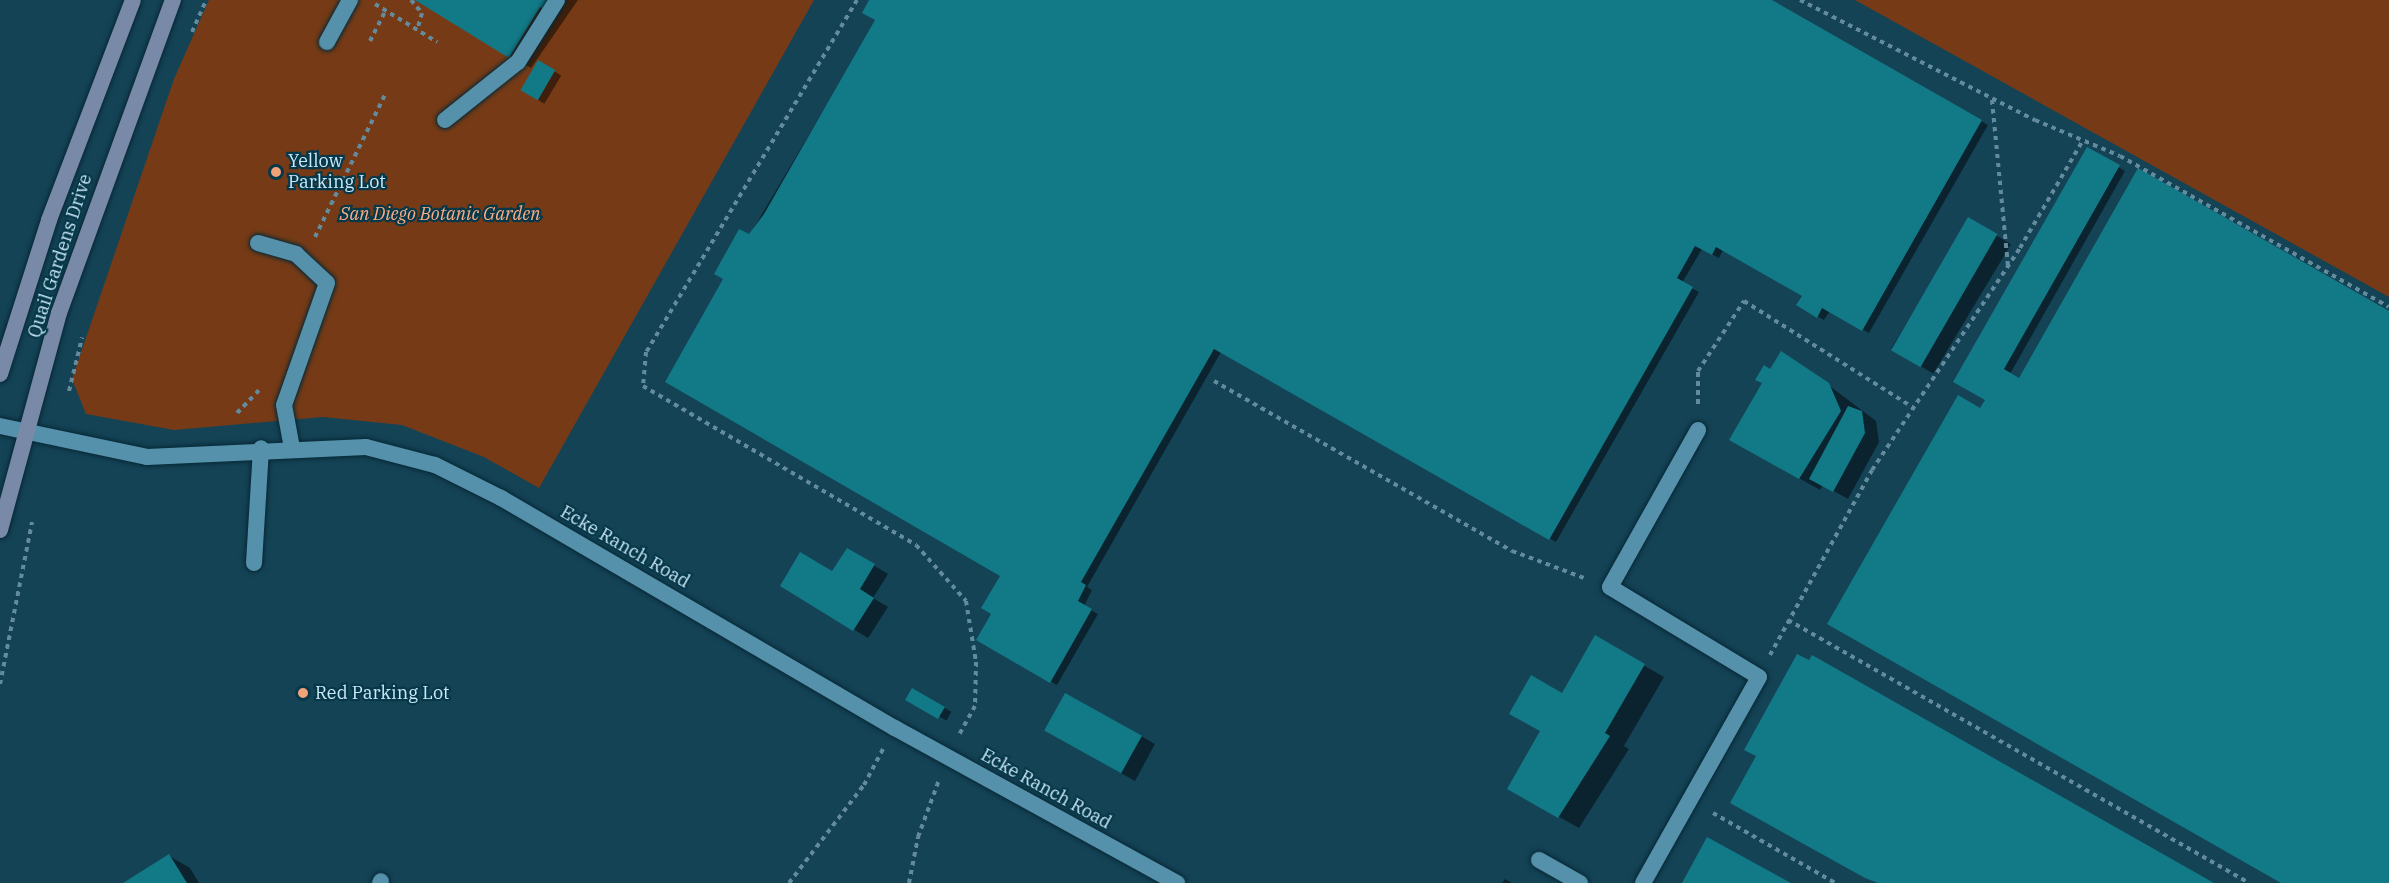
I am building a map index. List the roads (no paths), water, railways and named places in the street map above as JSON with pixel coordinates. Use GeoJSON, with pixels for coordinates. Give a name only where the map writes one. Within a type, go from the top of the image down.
{"type":"FeatureCollection","features":[{"type":"Feature","properties":{"kind":"main road","name":"Quail Gardens Drive"},"geometry":{"type":"LineString","coordinates":[[0,374],[49,220],[133,0]]}},
{"type":"Feature","properties":{"kind":"main road","name":"Quail Gardens Drive"},"geometry":{"type":"LineString","coordinates":[[0,530],[59,313],[173,0]]}},
{"type":"Feature","properties":{"kind":"street"},"geometry":{"type":"LineString","coordinates":[[327,42],[350,0]]}},
{"type":"Feature","properties":{"kind":"street"},"geometry":{"type":"LineString","coordinates":[[445,120],[518,62],[557,0]]}},
{"type":"Feature","properties":{"kind":"street"},"geometry":{"type":"LineString","coordinates":[[258,243],[296,254],[327,283],[284,405],[292,448]]}},
{"type":"Feature","properties":{"kind":"street","name":"Ecke Ranch Road"},"geometry":{"type":"LineString","coordinates":[[0,426],[147,457],[261,448],[366,447],[435,465],[501,498],[895,728],[1177,883]]}},
{"type":"Feature","properties":{"kind":"street"},"geometry":{"type":"LineString","coordinates":[[1642,883],[1759,677],[1610,587],[1698,430]]}},
{"type":"Feature","properties":{"kind":"street"},"geometry":{"type":"LineString","coordinates":[[255,563],[261,448]]}},
{"type":"Feature","properties":{"kind":"street"},"geometry":{"type":"LineString","coordinates":[[1539,860],[1580,883]]}},
{"type":"Feature","properties":{"kind":"place","name":"Yellow Parking Lot"},"geometry":{"type":"Point","coordinates":[276,172]}},
{"type":"Feature","properties":{"kind":"place","name":"Red Parking Lot"},"geometry":{"type":"Point","coordinates":[303,693]}},
{"type":"Feature","properties":{"kind":"park label","name":"San Diego Botanic Garden"},"geometry":{"type":"Point","coordinates":[440,214]}}]}
